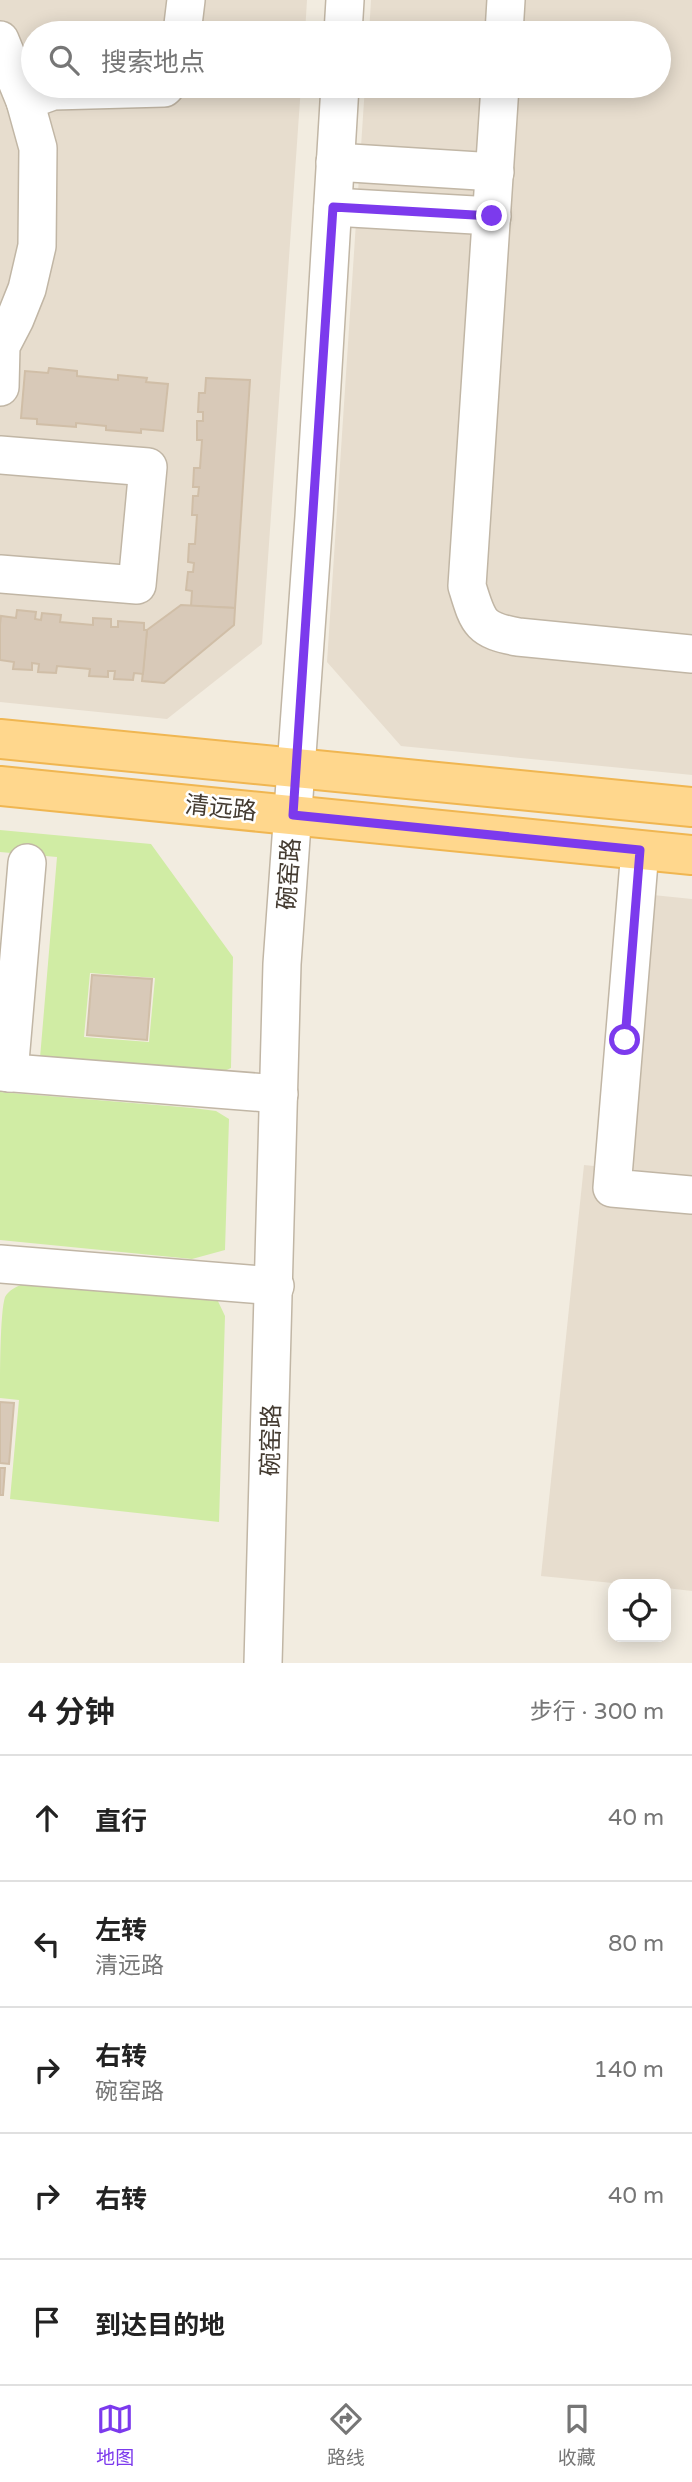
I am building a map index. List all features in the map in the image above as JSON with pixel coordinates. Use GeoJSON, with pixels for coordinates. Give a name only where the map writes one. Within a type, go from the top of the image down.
{"type":"FeatureCollection","features":[{"type":"Feature","properties":{"kind":"main road","name":"清远路"},"geometry":{"type":"LineString","coordinates":[[0,739],[692,807]]}},
{"type":"Feature","properties":{"kind":"main road","name":"清远路"},"geometry":{"type":"LineString","coordinates":[[0,786],[692,855]]}},
{"type":"Feature","properties":{"kind":"street"},"geometry":{"type":"LineString","coordinates":[[183,21],[186,0]]}},
{"type":"Feature","properties":{"kind":"street"},"geometry":{"type":"LineString","coordinates":[[344,21],[345,0]]}},
{"type":"Feature","properties":{"kind":"street"},"geometry":{"type":"LineString","coordinates":[[505,21],[506,0]]}},
{"type":"Feature","properties":{"kind":"street"},"geometry":{"type":"LineString","coordinates":[[0,40],[21,91]]}},
{"type":"Feature","properties":{"kind":"street"},"geometry":{"type":"LineString","coordinates":[[0,387],[1,346],[27,289],[37,246],[38,148],[24,98]]}},
{"type":"Feature","properties":{"kind":"street"},"geometry":{"type":"LineString","coordinates":[[25,101],[33,98]]}},
{"type":"Feature","properties":{"kind":"street","name":"碗窑路"},"geometry":{"type":"LineString","coordinates":[[263,1663],[282,964],[339,98]]}},
{"type":"Feature","properties":{"kind":"street"},"geometry":{"type":"LineString","coordinates":[[499,98],[467,586],[475,611],[493,633],[692,654]]}},
{"type":"Feature","properties":{"kind":"street"},"geometry":{"type":"LineString","coordinates":[[335,162],[495,172]]}},
{"type":"Feature","properties":{"kind":"street"},"geometry":{"type":"LineString","coordinates":[[333,207],[492,216]]}},
{"type":"Feature","properties":{"kind":"street"},"geometry":{"type":"LineString","coordinates":[[0,455],[148,467],[137,585],[0,574]]}},
{"type":"Feature","properties":{"kind":"street"},"geometry":{"type":"LineString","coordinates":[[640,850],[612,1188],[692,1195]]}},
{"type":"Feature","properties":{"kind":"street"},"geometry":{"type":"LineString","coordinates":[[27,863],[4,1072],[279,1094]]}},
{"type":"Feature","properties":{"kind":"street"},"geometry":{"type":"LineString","coordinates":[[0,1264],[275,1286]]}},
{"type":"Feature","properties":{"kind":"shaded area"},"geometry":{"type":"Polygon","coordinates":[[[0,0],[307,0],[306,21],[21,21],[21,98],[300,98],[262,644],[167,719],[0,702],[0,0]]]}},
{"type":"Feature","properties":{"kind":"shaded area"},"geometry":{"type":"Polygon","coordinates":[[[371,0],[692,0],[692,775],[401,746],[327,662],[364,98],[671,98],[671,21],[370,21],[371,0]]]}},
{"type":"Feature","properties":{"kind":"shaded area"},"geometry":{"type":"Polygon","coordinates":[[[653,895],[692,899],[692,1591],[671,1589],[671,1579],[608,1579],[608,1583],[541,1576],[584,1165],[624,1169],[653,895]]]}},
{"type":"Feature","properties":{"kind":"green space"},"geometry":{"type":"Polygon","coordinates":[[[0,830],[151,844],[233,957],[231,1068],[222,1072],[40,1058],[57,857],[0,852],[0,830]],[[90,973],[84,1037],[149,1042],[155,978],[90,973]]]}},
{"type":"Feature","properties":{"kind":"green space"},"geometry":{"type":"Polygon","coordinates":[[[0,1092],[193,1108],[216,1111],[229,1119],[225,1250],[192,1259],[0,1240],[0,1092]]]}},
{"type":"Feature","properties":{"kind":"green space"},"geometry":{"type":"Polygon","coordinates":[[[23,1284],[216,1297],[225,1316],[219,1522],[10,1499],[19,1400],[0,1398],[1,1330],[5,1297],[23,1284]]]}},
{"type":"Feature","properties":{"kind":"building"},"geometry":{"type":"Polygon","coordinates":[[[49,368],[77,371],[77,376],[118,380],[118,375],[147,378],[146,382],[168,384],[163,431],[141,429],[141,433],[106,430],[106,426],[76,423],[76,427],[37,424],[37,419],[21,418],[25,371],[48,373],[49,368]]]}},
{"type":"Feature","properties":{"kind":"building"},"geometry":{"type":"Polygon","coordinates":[[[206,378],[250,380],[235,608],[191,606],[192,591],[186,590],[188,572],[193,572],[194,563],[188,562],[189,544],[195,544],[197,515],[192,515],[193,496],[198,496],[199,487],[193,487],[194,468],[200,468],[202,440],[197,440],[197,421],[203,421],[203,412],[198,412],[199,393],[205,393],[206,378]]]}},
{"type":"Feature","properties":{"kind":"building"},"geometry":{"type":"Polygon","coordinates":[[[181,605],[235,608],[234,625],[164,683],[142,681],[147,630],[181,605]]]}},
{"type":"Feature","properties":{"kind":"building"},"geometry":{"type":"Polygon","coordinates":[[[17,610],[36,612],[35,619],[41,620],[42,613],[61,615],[60,622],[93,625],[93,618],[111,619],[111,627],[118,627],[118,621],[144,623],[144,630],[147,630],[143,674],[134,673],[133,680],[114,679],[115,671],[108,671],[108,677],[89,676],[90,669],[57,666],[56,673],[38,672],[39,664],[32,663],[32,670],[13,669],[14,662],[0,660],[0,625],[1,616],[16,618],[17,610]]]}},
{"type":"Feature","properties":{"kind":"building"},"geometry":{"type":"Polygon","coordinates":[[[92,975],[152,979],[147,1040],[87,1035],[92,975]]]}},
{"type":"Feature","properties":{"kind":"building"},"geometry":{"type":"Polygon","coordinates":[[[0,1402],[14,1403],[9,1464],[0,1463],[0,1402]]]}},
{"type":"Feature","properties":{"kind":"building"},"geometry":{"type":"Polygon","coordinates":[[[0,1468],[5,1468],[3,1495],[0,1495],[0,1468]]]}},
{"type":"Feature","properties":{"kind":"route"},"geometry":{"type":"LineString","coordinates":[[492,216],[333,207],[293,815],[640,850],[625,1040]]}}]}
